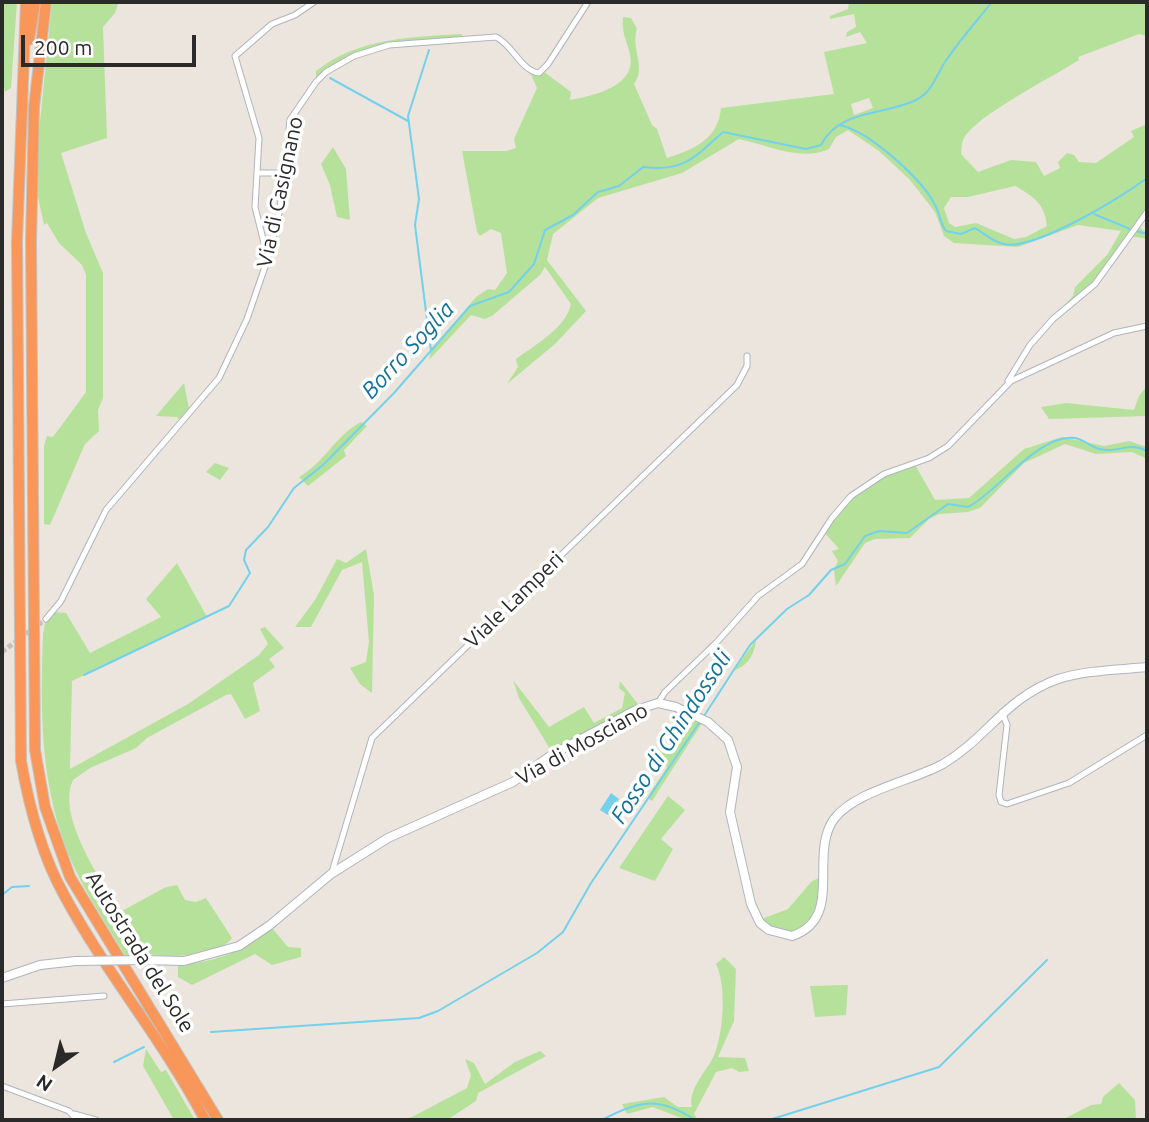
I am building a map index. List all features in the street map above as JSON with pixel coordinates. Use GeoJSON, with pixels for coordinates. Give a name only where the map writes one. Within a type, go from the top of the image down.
{"type":"FeatureCollection","features":[{"type":"Feature","properties":{"kind":"highway","name":"Autostrada del Sole"},"geometry":{"type":"LineString","coordinates":[[26,2],[17,240],[21,761],[29,805],[62,893],[183,1078],[205,1120]]}},
{"type":"Feature","properties":{"kind":"highway","name":"Autostrada del Sole"},"geometry":{"type":"LineString","coordinates":[[20,109],[35,2]]}},
{"type":"Feature","properties":{"kind":"highway","name":"Autostrada del Sole"},"geometry":{"type":"LineString","coordinates":[[46,2],[34,107],[31,228],[35,750],[45,807],[70,877],[218,1120]]}},
{"type":"Feature","properties":{"kind":"main road","name":"Via di Mosciano"},"geometry":{"type":"LineString","coordinates":[[2,978],[40,965],[76,961],[184,961],[239,946],[270,925],[331,874],[388,838],[513,782],[553,754],[636,710],[657,703],[676,707],[701,718],[728,740],[735,758],[737,777],[730,812],[751,904],[761,923],[769,930],[792,936],[809,927],[821,908],[824,851],[834,820],[851,804],[951,758],[1001,712],[1027,693],[1059,679],[1147,667]]}},
{"type":"Feature","properties":{"kind":"street"},"geometry":{"type":"LineString","coordinates":[[268,258],[255,207],[259,138],[235,56],[272,24],[295,15],[314,2]]}},
{"type":"Feature","properties":{"kind":"street","name":"Via di Casignano"},"geometry":{"type":"LineString","coordinates":[[46,619],[66,590],[106,510],[219,378],[247,319],[268,258],[280,209],[290,120],[318,80],[339,64],[389,46],[496,37],[506,43],[529,70],[539,73],[548,65],[587,2]]}},
{"type":"Feature","properties":{"kind":"street"},"geometry":{"type":"LineString","coordinates":[[257,173],[283,173]]}},
{"type":"Feature","properties":{"kind":"street"},"geometry":{"type":"LineString","coordinates":[[657,703],[670,686],[717,642],[758,596],[802,564],[832,518],[851,496],[884,474],[929,458],[948,446],[1006,384],[1030,345],[1053,319],[1095,284],[1147,212]]}},
{"type":"Feature","properties":{"kind":"street"},"geometry":{"type":"LineString","coordinates":[[1006,384],[1114,333],[1147,326]]}},
{"type":"Feature","properties":{"kind":"street","name":"Viale Lamperi"},"geometry":{"type":"LineString","coordinates":[[331,874],[372,738],[737,385],[747,366],[747,356]]}},
{"type":"Feature","properties":{"kind":"street"},"geometry":{"type":"LineString","coordinates":[[1001,712],[1007,725],[999,795],[1001,802],[1007,804],[1069,783],[1147,735]]}},
{"type":"Feature","properties":{"kind":"street"},"geometry":{"type":"LineString","coordinates":[[2,1004],[104,996]]}},
{"type":"Feature","properties":{"kind":"street"},"geometry":{"type":"LineString","coordinates":[[2,1087],[75,1117],[96,1120]]}},
{"type":"Feature","properties":{"kind":"green space"},"geometry":{"type":"Polygon","coordinates":[[[2,2],[17,2],[11,88],[5,92],[2,77],[2,2]]]}},
{"type":"Feature","properties":{"kind":"green space"},"geometry":{"type":"Polygon","coordinates":[[[52,2],[118,4],[115,13],[103,27],[107,138],[61,153],[86,233],[103,273],[103,398],[98,410],[99,431],[85,444],[50,525],[44,524],[44,446],[47,436],[53,437],[86,392],[86,275],[82,265],[59,243],[47,223],[44,225],[38,197],[38,141],[52,2]]]}},
{"type":"Feature","properties":{"kind":"green space"},"geometry":{"type":"Polygon","coordinates":[[[849,2],[1147,2],[1147,36],[1139,34],[1078,57],[1079,60],[984,118],[964,138],[961,154],[978,172],[1011,160],[1036,162],[1044,176],[1060,168],[1058,162],[1067,153],[1074,155],[1079,162],[1096,163],[1134,137],[1131,131],[1147,124],[1147,212],[1139,227],[1147,233],[1147,239],[1131,236],[1095,284],[1053,319],[1073,296],[1075,287],[1107,255],[1121,231],[1078,225],[1018,247],[954,243],[944,236],[935,212],[910,180],[879,151],[848,130],[836,137],[829,149],[807,154],[739,139],[682,173],[598,198],[553,234],[547,260],[586,311],[555,344],[507,384],[518,367],[516,359],[563,321],[571,304],[545,267],[540,275],[492,316],[485,319],[471,315],[429,360],[431,351],[476,297],[488,289],[495,290],[507,273],[501,233],[491,229],[480,236],[477,232],[462,151],[506,151],[516,148],[514,139],[537,88],[529,70],[543,71],[571,92],[570,100],[611,88],[627,75],[630,66],[623,17],[631,18],[637,29],[635,43],[639,64],[638,77],[634,84],[652,125],[657,129],[667,158],[687,151],[710,135],[719,119],[721,108],[834,94],[824,52],[867,43],[860,32],[846,37],[847,32],[856,27],[854,14],[830,19],[830,16],[848,9],[849,2]],[[869,98],[851,104],[854,115],[873,108],[869,98]],[[1015,186],[968,197],[951,197],[944,208],[949,223],[955,227],[976,223],[1014,239],[1026,237],[1047,226],[1041,206],[1015,186]]]}},
{"type":"Feature","properties":{"kind":"green space"},"geometry":{"type":"Polygon","coordinates":[[[462,34],[462,40],[403,45],[367,54],[350,60],[316,82],[316,71],[332,60],[367,46],[404,38],[462,34]]]}},
{"type":"Feature","properties":{"kind":"green space"},"geometry":{"type":"Polygon","coordinates":[[[333,147],[346,169],[350,220],[337,217],[330,185],[321,164],[333,147]]]}},
{"type":"Feature","properties":{"kind":"green space"},"geometry":{"type":"Polygon","coordinates":[[[184,383],[190,414],[182,423],[177,417],[156,416],[184,383]]]}},
{"type":"Feature","properties":{"kind":"green space"},"geometry":{"type":"Polygon","coordinates":[[[1147,386],[1147,416],[1049,419],[1041,407],[1066,403],[1134,410],[1139,396],[1147,386]]]}},
{"type":"Feature","properties":{"kind":"green space"},"geometry":{"type":"Polygon","coordinates":[[[361,422],[367,426],[344,450],[346,456],[308,486],[299,477],[316,464],[352,427],[361,422]]]}},
{"type":"Feature","properties":{"kind":"green space"},"geometry":{"type":"Polygon","coordinates":[[[1062,437],[1104,446],[1129,441],[1147,447],[1147,459],[1132,452],[1096,454],[1065,444],[1024,463],[980,508],[968,512],[939,514],[929,519],[910,538],[875,539],[865,543],[836,586],[834,570],[838,561],[832,551],[839,549],[823,531],[862,489],[885,475],[914,463],[935,500],[969,498],[1024,449],[1062,437]]]}},
{"type":"Feature","properties":{"kind":"green space"},"geometry":{"type":"Polygon","coordinates":[[[215,463],[229,468],[220,480],[206,472],[215,463]]]}},
{"type":"Feature","properties":{"kind":"green space"},"geometry":{"type":"Polygon","coordinates":[[[366,549],[374,595],[372,693],[360,684],[350,668],[366,662],[369,642],[362,562],[342,570],[311,627],[295,627],[315,600],[337,559],[346,563],[366,549]]]}},
{"type":"Feature","properties":{"kind":"green space"},"geometry":{"type":"Polygon","coordinates":[[[177,563],[207,617],[72,681],[70,769],[188,704],[259,655],[268,644],[260,629],[265,627],[284,648],[269,659],[275,667],[253,683],[260,711],[245,719],[231,694],[226,695],[147,738],[136,748],[90,768],[73,780],[69,795],[75,829],[92,866],[120,912],[166,887],[177,885],[185,900],[196,902],[206,898],[232,938],[216,949],[190,955],[162,956],[142,951],[147,960],[128,960],[74,867],[54,811],[48,782],[43,723],[43,634],[46,619],[53,612],[66,613],[90,653],[161,617],[146,599],[177,563]]]}},
{"type":"Feature","properties":{"kind":"green space"},"geometry":{"type":"Polygon","coordinates":[[[756,640],[750,659],[734,670],[756,640]]]}},
{"type":"Feature","properties":{"kind":"green space"},"geometry":{"type":"Polygon","coordinates":[[[513,680],[549,727],[584,707],[594,723],[622,708],[625,693],[619,688],[620,681],[641,708],[553,754],[519,698],[513,680]]]}},
{"type":"Feature","properties":{"kind":"green space"},"geometry":{"type":"Polygon","coordinates":[[[681,709],[704,720],[652,801],[647,798],[667,767],[655,754],[671,751],[679,734],[677,716],[681,709]]]}},
{"type":"Feature","properties":{"kind":"green space"},"geometry":{"type":"Polygon","coordinates":[[[668,796],[685,810],[661,839],[673,849],[655,881],[619,868],[668,796]]]}},
{"type":"Feature","properties":{"kind":"green space"},"geometry":{"type":"Polygon","coordinates":[[[824,876],[824,897],[809,927],[785,936],[759,920],[788,909],[812,881],[824,876]]]}},
{"type":"Feature","properties":{"kind":"green space"},"geometry":{"type":"Polygon","coordinates":[[[272,928],[288,947],[301,948],[301,957],[272,965],[255,954],[192,985],[178,977],[178,965],[228,954],[272,928]]]}},
{"type":"Feature","properties":{"kind":"green space"},"geometry":{"type":"Polygon","coordinates":[[[724,957],[736,969],[734,1021],[718,1057],[745,1058],[749,1071],[739,1072],[732,1068],[716,1072],[694,1114],[698,1120],[686,1120],[653,1107],[627,1114],[622,1104],[664,1097],[678,1107],[692,1107],[695,1086],[715,1053],[720,1033],[723,997],[716,964],[724,957]]]}},
{"type":"Feature","properties":{"kind":"green space"},"geometry":{"type":"Polygon","coordinates":[[[848,985],[846,1015],[815,1017],[810,986],[848,985]]]}},
{"type":"Feature","properties":{"kind":"green space"},"geometry":{"type":"Polygon","coordinates":[[[146,1049],[161,1072],[166,1070],[195,1120],[174,1120],[143,1066],[146,1049]]]}},
{"type":"Feature","properties":{"kind":"green space"},"geometry":{"type":"Polygon","coordinates":[[[540,1051],[546,1056],[478,1093],[476,1101],[447,1120],[399,1120],[412,1117],[467,1088],[471,1075],[465,1059],[474,1063],[485,1084],[515,1062],[540,1051]]]}},
{"type":"Feature","properties":{"kind":"green space"},"geometry":{"type":"Polygon","coordinates":[[[1119,1083],[1135,1100],[1136,1120],[1062,1120],[1091,1105],[1101,1104],[1103,1097],[1119,1083]]]}},
{"type":"Feature","properties":{"kind":"water"},"geometry":{"type":"Polygon","coordinates":[[[611,793],[619,799],[608,815],[600,810],[611,793]]]}},
{"type":"Feature","properties":{"kind":"waterway","name":"Borro Soglia"},"geometry":{"type":"LineString","coordinates":[[84,675],[229,606],[250,573],[244,560],[246,550],[268,527],[294,488],[323,465],[394,393],[470,306],[509,292],[534,264],[545,230],[573,215],[598,192],[619,186],[643,167],[669,167],[688,161],[723,132],[806,149],[821,145],[829,133],[850,119],[916,100],[930,88],[950,54],[992,2]]}},
{"type":"Feature","properties":{"kind":"waterway"},"geometry":{"type":"LineString","coordinates":[[429,50],[408,116],[419,199],[415,225],[431,351]]}},
{"type":"Feature","properties":{"kind":"waterway"},"geometry":{"type":"LineString","coordinates":[[330,78],[408,121]]}},
{"type":"Feature","properties":{"kind":"waterway"},"geometry":{"type":"LineString","coordinates":[[839,125],[864,136],[907,170],[937,208],[946,231],[961,234],[975,228],[1004,244],[1018,244],[1056,231],[1099,209],[1147,178]]}},
{"type":"Feature","properties":{"kind":"waterway"},"geometry":{"type":"LineString","coordinates":[[1094,214],[1130,229]]}},
{"type":"Feature","properties":{"kind":"waterway"},"geometry":{"type":"LineString","coordinates":[[1136,231],[1147,234]]}},
{"type":"Feature","properties":{"kind":"waterway","name":"Fosso di Ghindossoli"},"geometry":{"type":"LineString","coordinates":[[704,716],[750,645],[787,609],[809,595],[831,570],[845,564],[865,536],[879,531],[907,533],[948,504],[968,507],[980,500],[1033,454],[1061,439],[1075,438],[1107,450],[1134,447],[1147,451]]}},
{"type":"Feature","properties":{"kind":"waterway","name":"Fosso di Ghindossoli"},"geometry":{"type":"LineString","coordinates":[[211,1032],[419,1018],[438,1011],[537,953],[563,932],[591,883],[699,723]]}},
{"type":"Feature","properties":{"kind":"waterway"},"geometry":{"type":"LineString","coordinates":[[2,895],[12,887],[29,886]]}},
{"type":"Feature","properties":{"kind":"waterway"},"geometry":{"type":"LineString","coordinates":[[769,1120],[939,1067],[1047,960]]}},
{"type":"Feature","properties":{"kind":"waterway","name":"Fosso di Ghindossoli"},"geometry":{"type":"LineString","coordinates":[[114,1062],[144,1047]]}},
{"type":"Feature","properties":{"kind":"waterway"},"geometry":{"type":"LineString","coordinates":[[602,1120],[627,1108],[649,1104],[670,1107],[695,1120]]}},
{"type":"Feature","properties":{"kind":"tunnel"},"geometry":{"type":"LineString","coordinates":[[2,652],[46,619]]}}]}
